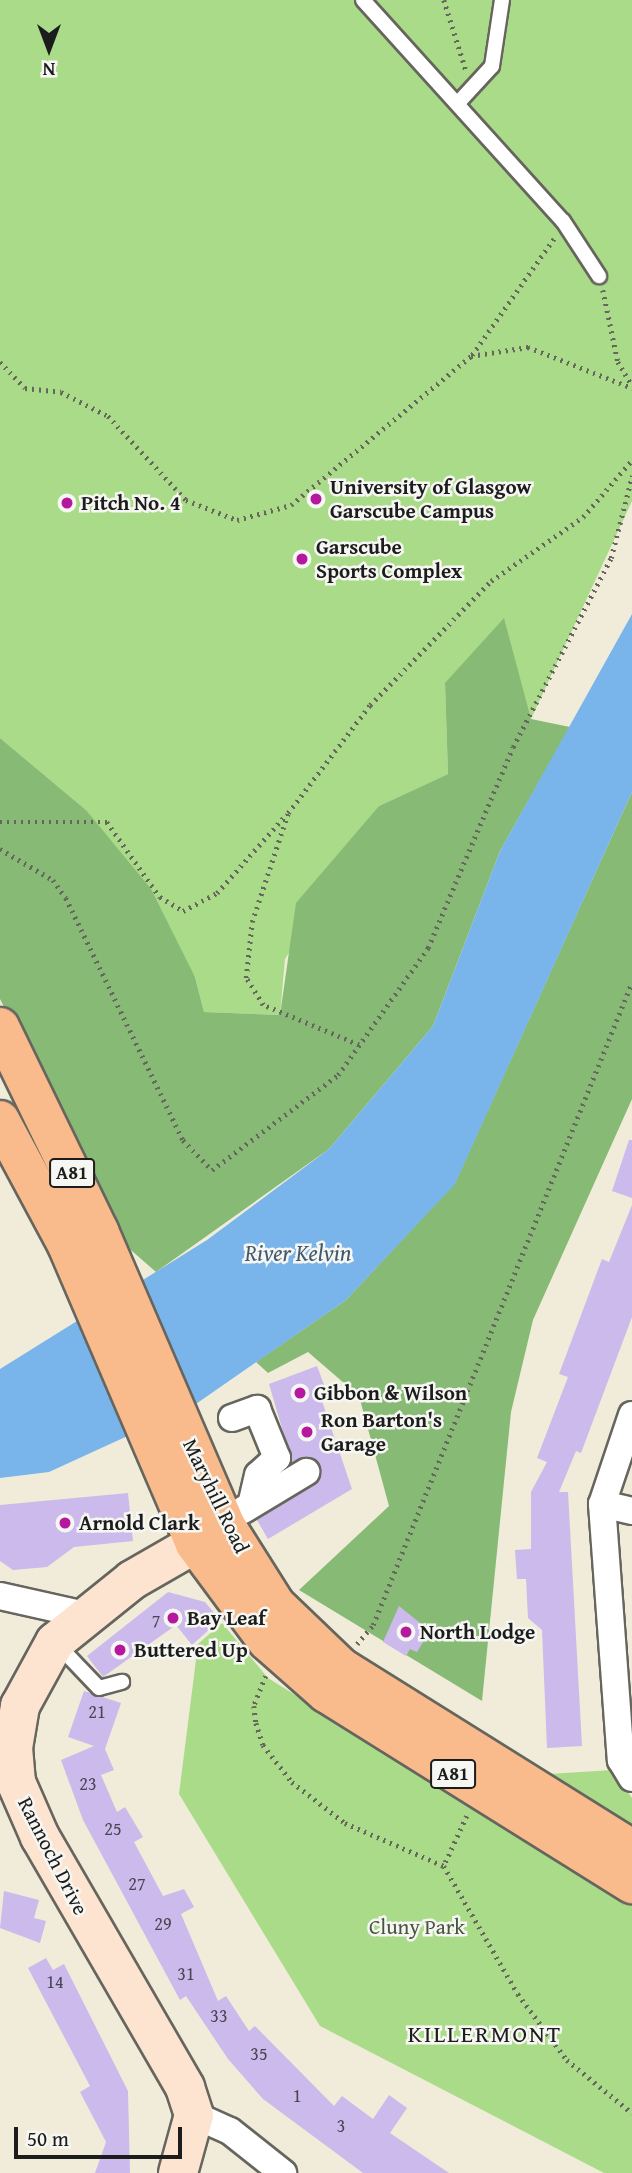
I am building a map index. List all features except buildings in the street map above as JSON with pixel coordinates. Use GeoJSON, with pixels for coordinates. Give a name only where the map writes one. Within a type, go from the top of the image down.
{"type":"FeatureCollection","features":[{"type":"Feature","properties":{"kind":"main road","name":"Maryhill Road"},"geometry":{"type":"LineString","coordinates":[[0,1027],[10,1070],[106,1291],[187,1437],[281,1655],[334,1681],[632,1849]]}},
{"type":"Feature","properties":{"kind":"main road","name":"Maryhill Road"},"geometry":{"type":"LineString","coordinates":[[0,1120],[83,1238]]}},
{"type":"Feature","properties":{"kind":"main road","name":"Maryhill Road"},"geometry":{"type":"LineString","coordinates":[[106,1291],[152,1450],[224,1524],[276,1605],[334,1681],[632,1884]]}},
{"type":"Feature","properties":{"kind":"street"},"geometry":{"type":"LineString","coordinates":[[224,1524],[258,1475],[277,1458],[257,1409],[232,1418]]}},
{"type":"Feature","properties":{"kind":"street"},"geometry":{"type":"LineString","coordinates":[[632,1415],[601,1504],[621,1760],[632,1778]]}},
{"type":"Feature","properties":{"kind":"street"},"geometry":{"type":"LineString","coordinates":[[224,1524],[306,1472]]}},
{"type":"Feature","properties":{"kind":"street"},"geometry":{"type":"LineString","coordinates":[[601,1504],[632,1511]]}},
{"type":"Feature","properties":{"kind":"street","name":"Rannoch Drive"},"geometry":{"type":"LineString","coordinates":[[194,2115],[8,1791],[20,1706],[55,1642],[85,1615],[224,1524]]}},
{"type":"Feature","properties":{"kind":"street"},"geometry":{"type":"LineString","coordinates":[[0,1596],[85,1615]]}},
{"type":"Feature","properties":{"kind":"street"},"geometry":{"type":"LineString","coordinates":[[178,2173],[194,2115],[230,2131],[283,2173]]}},
{"type":"Feature","properties":{"kind":"lane"},"geometry":{"type":"LineString","coordinates":[[363,0],[563,221],[599,276]]}},
{"type":"Feature","properties":{"kind":"lane"},"geometry":{"type":"LineString","coordinates":[[458,103],[472,91],[492,66],[502,0]]}},
{"type":"Feature","properties":{"kind":"lane"},"geometry":{"type":"LineString","coordinates":[[55,1642],[99,1688],[122,1682]]}},
{"type":"Feature","properties":{"kind":"path"},"geometry":{"type":"LineString","coordinates":[[444,0],[472,91]]}},
{"type":"Feature","properties":{"kind":"path"},"geometry":{"type":"LineString","coordinates":[[0,362],[25,388],[61,393],[108,416],[186,500],[237,520],[290,505],[471,356],[543,262],[563,221]]}},
{"type":"Feature","properties":{"kind":"path"},"geometry":{"type":"LineString","coordinates":[[599,276],[618,362],[632,386]]}},
{"type":"Feature","properties":{"kind":"path"},"geometry":{"type":"LineString","coordinates":[[471,356],[528,347],[632,386]]}},
{"type":"Feature","properties":{"kind":"path"},"geometry":{"type":"LineString","coordinates":[[0,822],[107,822],[160,897],[183,911],[217,893],[288,813],[370,705],[491,581],[583,517],[632,460]]}},
{"type":"Feature","properties":{"kind":"path"},"geometry":{"type":"LineString","coordinates":[[0,849],[53,880],[66,898],[170,1116],[212,1170],[338,1075],[428,948],[513,747],[611,558],[632,476]]}},
{"type":"Feature","properties":{"kind":"path"},"geometry":{"type":"LineString","coordinates":[[288,813],[252,922],[247,978],[263,1005],[359,1045]]}},
{"type":"Feature","properties":{"kind":"path"},"geometry":{"type":"LineString","coordinates":[[334,1681],[373,1625],[632,982]]}},
{"type":"Feature","properties":{"kind":"path"},"geometry":{"type":"LineString","coordinates":[[281,1655],[254,1706],[263,1745],[292,1782],[345,1823],[444,1866],[518,1994],[566,2060],[632,2113]]}},
{"type":"Feature","properties":{"kind":"path"},"geometry":{"type":"LineString","coordinates":[[444,1866],[470,1813]]}},
{"type":"Feature","properties":{"kind":"green space","name":"Garscube Sports Complex"},"geometry":{"type":"Polygon","coordinates":[[[0,0],[632,0],[632,501],[531,719],[445,683],[448,774],[379,806],[285,959],[280,1015],[204,1012],[195,977],[86,810],[0,738],[0,0]]]}},
{"type":"Feature","properties":{"kind":"green space"},"geometry":{"type":"Polygon","coordinates":[[[504,618],[531,719],[570,727],[500,851],[433,1026],[329,1149],[156,1272],[124,1244],[0,999],[0,738],[86,810],[151,889],[195,977],[204,1012],[280,1015],[296,903],[379,806],[448,774],[445,683],[504,618]]]}},
{"type":"Feature","properties":{"kind":"green space"},"geometry":{"type":"Polygon","coordinates":[[[632,792],[632,1099],[533,1320],[511,1412],[482,1701],[299,1590],[389,1506],[359,1396],[308,1352],[268,1373],[256,1362],[346,1300],[455,1183],[632,792]]]}},
{"type":"Feature","properties":{"kind":"green space","name":"Cluny Park"},"geometry":{"type":"Polygon","coordinates":[[[222,1623],[268,1678],[632,1905],[632,2173],[604,2173],[320,2026],[179,1794],[198,1644],[222,1623]]]}},
{"type":"Feature","properties":{"kind":"green space"},"geometry":{"type":"Polygon","coordinates":[[[612,1770],[632,1798],[632,1825],[549,1774],[612,1770]]]}},
{"type":"Feature","properties":{"kind":"water","name":"River Kelvin"},"geometry":{"type":"Polygon","coordinates":[[[632,614],[632,792],[455,1184],[346,1300],[193,1406],[49,1472],[0,1478],[0,1369],[207,1240],[329,1149],[433,1026],[500,851],[632,614]]]}},
{"type":"Feature","properties":{"kind":"place","name":"University of Glasgow Garscube Campus"},"geometry":{"type":"Point","coordinates":[316,499]}},
{"type":"Feature","properties":{"kind":"place","name":"Pitch No. 4"},"geometry":{"type":"Point","coordinates":[67,503]}},
{"type":"Feature","properties":{"kind":"place","name":"Garscube Sports Complex"},"geometry":{"type":"Point","coordinates":[302,559]}},
{"type":"Feature","properties":{"kind":"place","name":"Gibbon & Wilson"},"geometry":{"type":"Point","coordinates":[300,1393]}},
{"type":"Feature","properties":{"kind":"place","name":"Ron Barton's Garage"},"geometry":{"type":"Point","coordinates":[307,1432]}},
{"type":"Feature","properties":{"kind":"place","name":"Arnold Clark"},"geometry":{"type":"Point","coordinates":[65,1523]}},
{"type":"Feature","properties":{"kind":"place","name":"Bay Leaf"},"geometry":{"type":"Point","coordinates":[173,1618]}},
{"type":"Feature","properties":{"kind":"place","name":"North Lodge"},"geometry":{"type":"Point","coordinates":[406,1632]}},
{"type":"Feature","properties":{"kind":"place","name":"Buttered Up"},"geometry":{"type":"Point","coordinates":[120,1650]}},
{"type":"Feature","properties":{"kind":"district","name":"KILLERMONT"},"geometry":{"type":"Point","coordinates":[485,2034]}}]}
